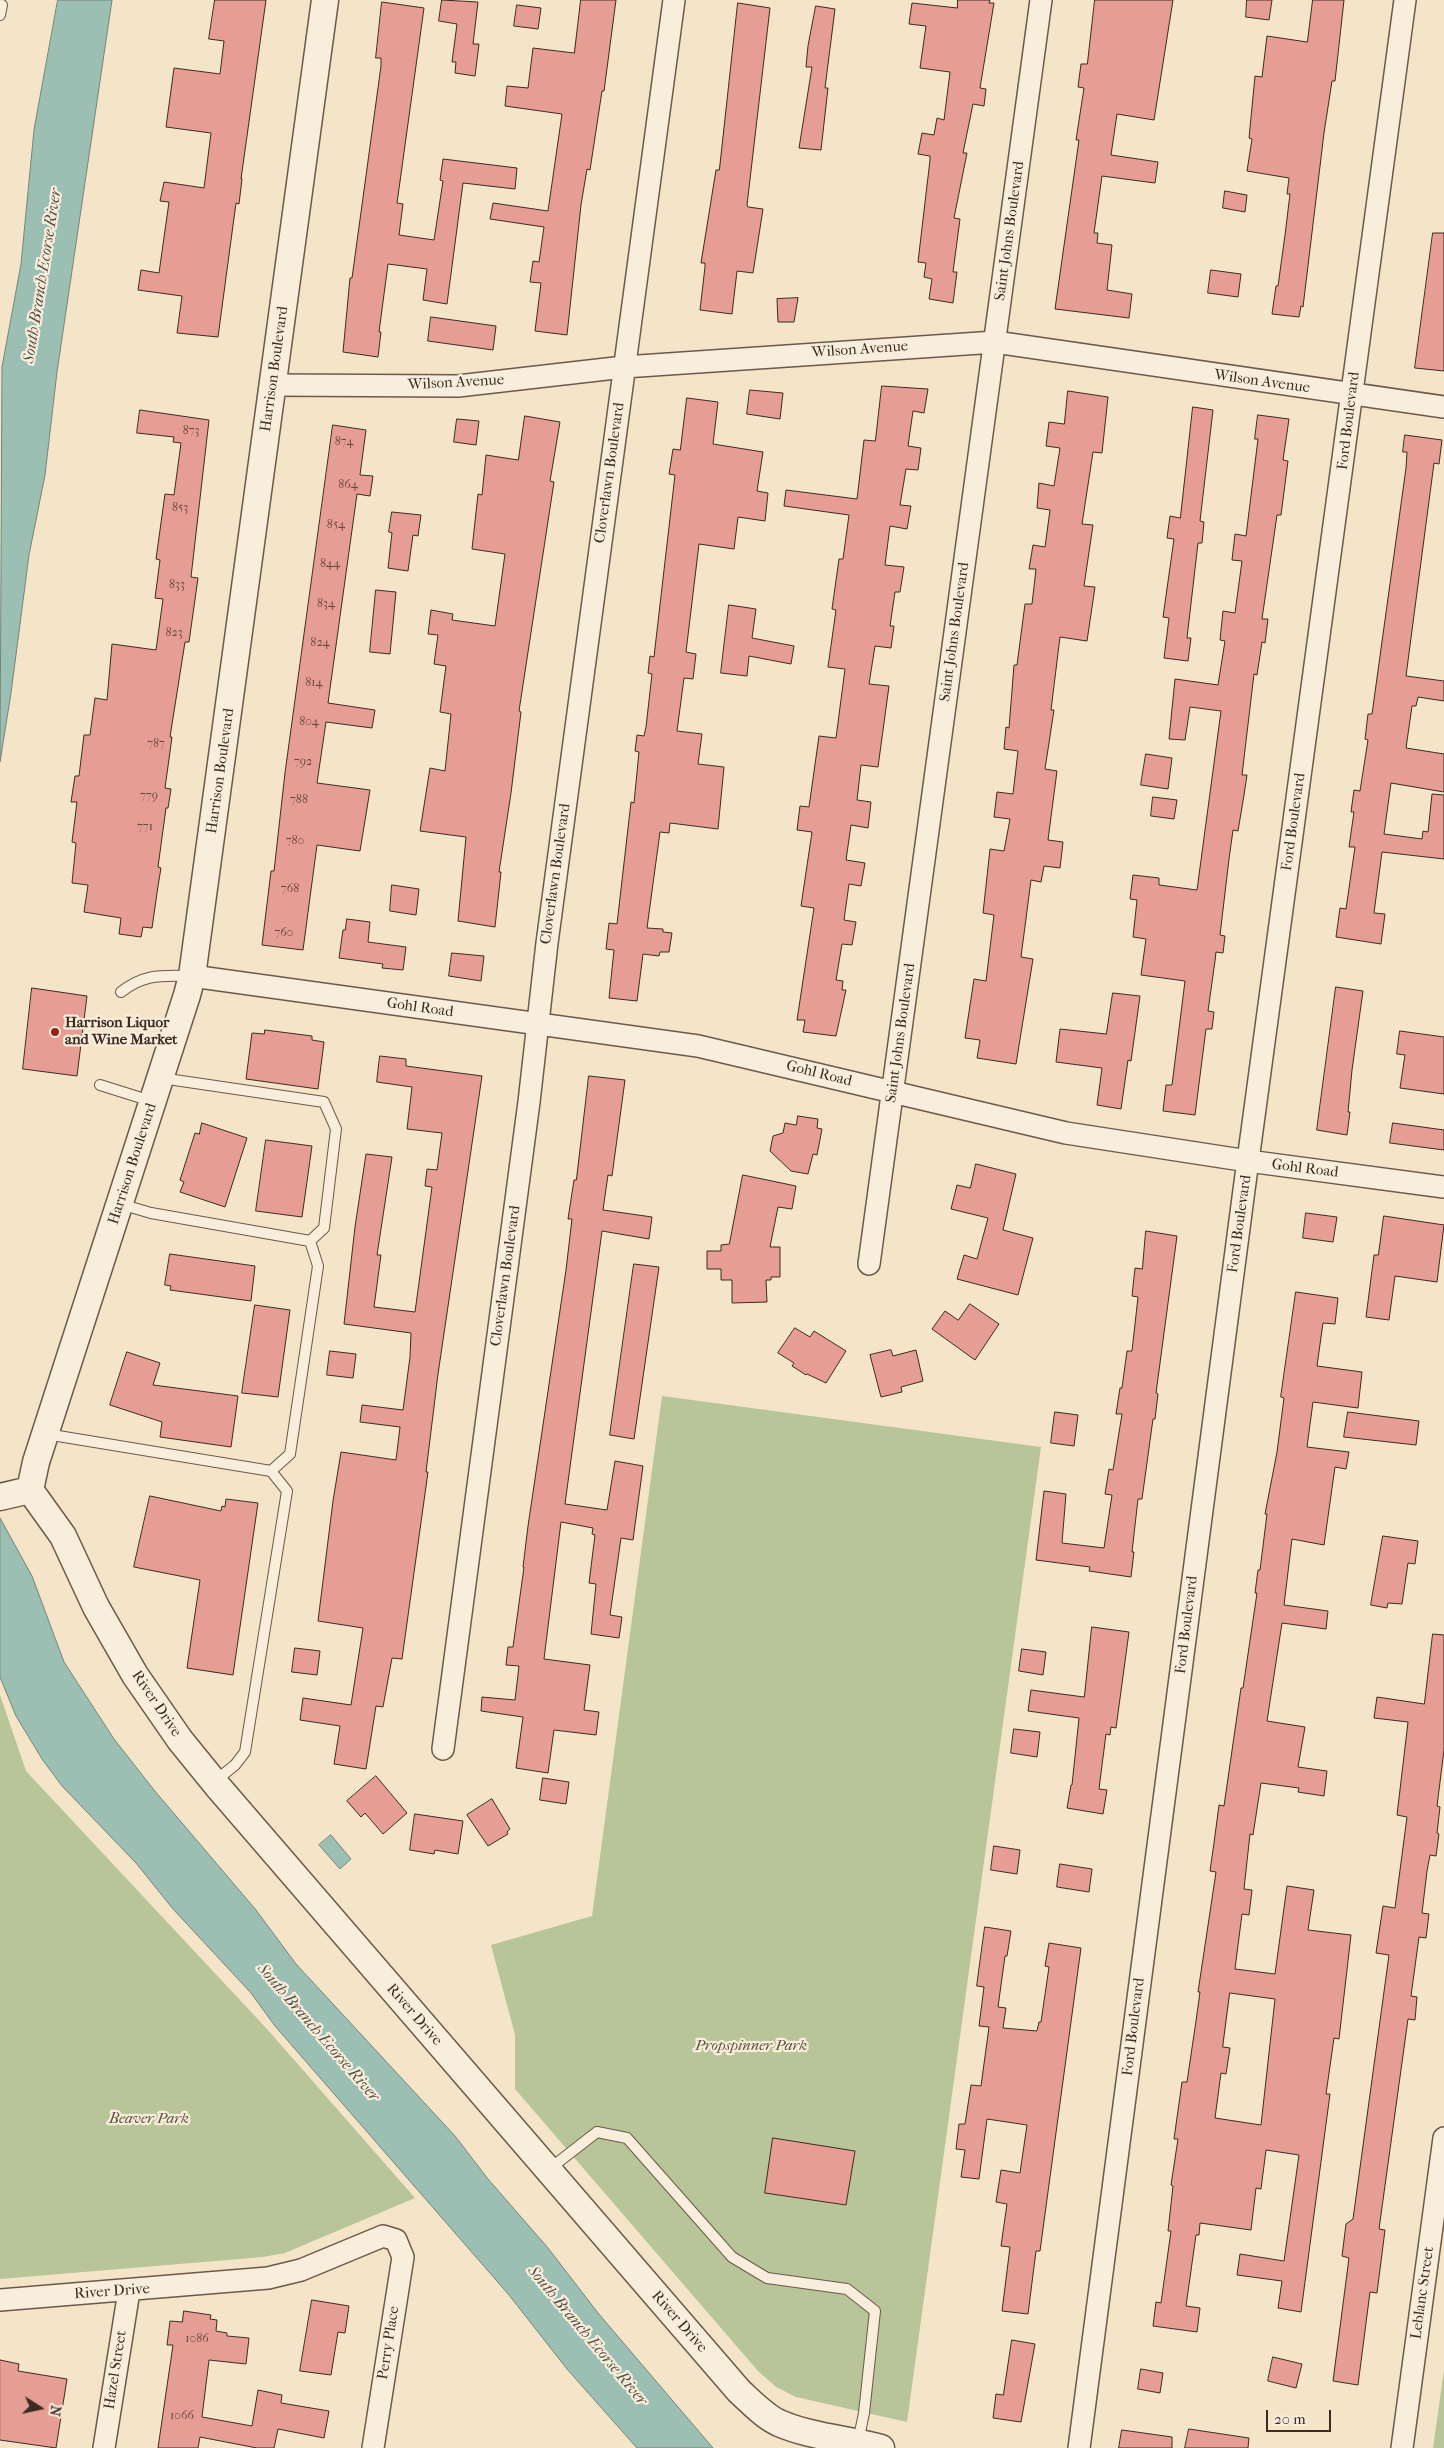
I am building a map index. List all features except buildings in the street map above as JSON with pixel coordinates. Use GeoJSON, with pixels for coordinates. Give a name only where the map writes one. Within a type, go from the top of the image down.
{"type":"FeatureCollection","features":[{"type":"Feature","properties":{"kind":"street","name":"Harrison Boulevard"},"geometry":{"type":"LineString","coordinates":[[30,1490],[45,1434],[192,976],[325,0]]}},
{"type":"Feature","properties":{"kind":"street","name":"Cloverlawn Boulevard"},"geometry":{"type":"LineString","coordinates":[[443,1749],[538,1024],[548,933],[674,0]]}},
{"type":"Feature","properties":{"kind":"street","name":"Saint Johns Boulevard"},"geometry":{"type":"LineString","coordinates":[[869,1264],[1041,0]]}},
{"type":"Feature","properties":{"kind":"street","name":"Ford Boulevard"},"geometry":{"type":"LineString","coordinates":[[1079,2448],[1248,1161],[1405,0]]}},
{"type":"Feature","properties":{"kind":"street","name":"Wilson Avenue"},"geometry":{"type":"LineString","coordinates":[[272,386],[458,386],[624,366],[995,342],[1444,407]]}},
{"type":"Feature","properties":{"kind":"street","name":"Gohl Road"},"geometry":{"type":"LineString","coordinates":[[192,976],[698,1046],[1066,1133],[1248,1161],[1444,1187]]}},
{"type":"Feature","properties":{"kind":"street"},"geometry":{"type":"LineString","coordinates":[[0,1497],[30,1490]]}},
{"type":"Feature","properties":{"kind":"street","name":"River Drive"},"geometry":{"type":"LineString","coordinates":[[30,1490],[63,1536],[96,1607],[135,1675],[180,1740],[547,2170],[739,2391],[758,2409],[778,2422],[823,2436],[870,2445]]}},
{"type":"Feature","properties":{"kind":"street","name":"Leblanc Street"},"geometry":{"type":"LineString","coordinates":[[1402,2448],[1444,2138]]}},
{"type":"Feature","properties":{"kind":"street","name":"River Drive"},"geometry":{"type":"LineString","coordinates":[[0,2300],[129,2291],[268,2278],[301,2270],[382,2236],[396,2240]]}},
{"type":"Feature","properties":{"kind":"street","name":"Perry Place"},"geometry":{"type":"LineString","coordinates":[[373,2448],[403,2257],[396,2240]]}},
{"type":"Feature","properties":{"kind":"street","name":"Hazel Street"},"geometry":{"type":"LineString","coordinates":[[104,2448],[129,2291]]}},
{"type":"Feature","properties":{"kind":"lane"},"geometry":{"type":"LineString","coordinates":[[0,5],[2,5],[0,15]]}},
{"type":"Feature","properties":{"kind":"lane"},"geometry":{"type":"LineString","coordinates":[[121,992],[136,980],[162,976],[192,976]]}},
{"type":"Feature","properties":{"kind":"lane"},"geometry":{"type":"LineString","coordinates":[[100,1085],[324,1102],[336,1129],[324,1228],[310,1241]]}},
{"type":"Feature","properties":{"kind":"lane"},"geometry":{"type":"LineString","coordinates":[[120,1204],[151,1213],[310,1241]]}},
{"type":"Feature","properties":{"kind":"lane"},"geometry":{"type":"LineString","coordinates":[[271,1471],[290,1454],[318,1266],[310,1241]]}},
{"type":"Feature","properties":{"kind":"lane"},"geometry":{"type":"LineString","coordinates":[[45,1434],[271,1471],[287,1491],[245,1752],[235,1765],[214,1782]]}},
{"type":"Feature","properties":{"kind":"lane"},"geometry":{"type":"LineString","coordinates":[[547,2170],[597,2132],[627,2138],[732,2257],[768,2278],[847,2289],[875,2311],[864,2413],[870,2445]]}},
{"type":"Feature","properties":{"kind":"green space","name":"Propspinner Park"},"geometry":{"type":"Polygon","coordinates":[[[662,1396],[1041,1447],[907,2422],[796,2397],[776,2387],[758,2371],[515,2089],[515,2035],[491,1945],[592,1916],[662,1396]]]}},
{"type":"Feature","properties":{"kind":"green space","name":"Beaver Park"},"geometry":{"type":"Polygon","coordinates":[[[0,1695],[26,1771],[267,2029],[415,2198],[285,2253],[263,2257],[0,2279],[0,1695]]]}},
{"type":"Feature","properties":{"kind":"green space"},"geometry":{"type":"Polygon","coordinates":[[[1444,2370],[1444,2448],[1433,2448],[1444,2370]]]}},
{"type":"Feature","properties":{"kind":"water","name":"South Branch Ecorse River"},"geometry":{"type":"Polygon","coordinates":[[[58,0],[112,0],[57,372],[45,475],[29,555],[0,762],[2,367],[21,264],[34,130],[58,0]]]}},
{"type":"Feature","properties":{"kind":"water","name":"South Branch Ecorse River"},"geometry":{"type":"Polygon","coordinates":[[[0,1518],[32,1576],[64,1662],[114,1739],[154,1790],[256,1910],[296,1964],[455,2136],[488,2179],[548,2248],[598,2313],[713,2448],[637,2448],[567,2369],[509,2295],[275,2026],[251,1993],[173,1909],[136,1863],[62,1786],[42,1759],[16,1716],[0,1677],[0,1518]]]}},
{"type":"Feature","properties":{"kind":"water"},"geometry":{"type":"Polygon","coordinates":[[[331,1835],[351,1859],[340,1869],[319,1845],[331,1835]]]}},
{"type":"Feature","properties":{"kind":"place","name":"Harrison Liquor and Wine Market"},"geometry":{"type":"Point","coordinates":[55,1032]}}]}
